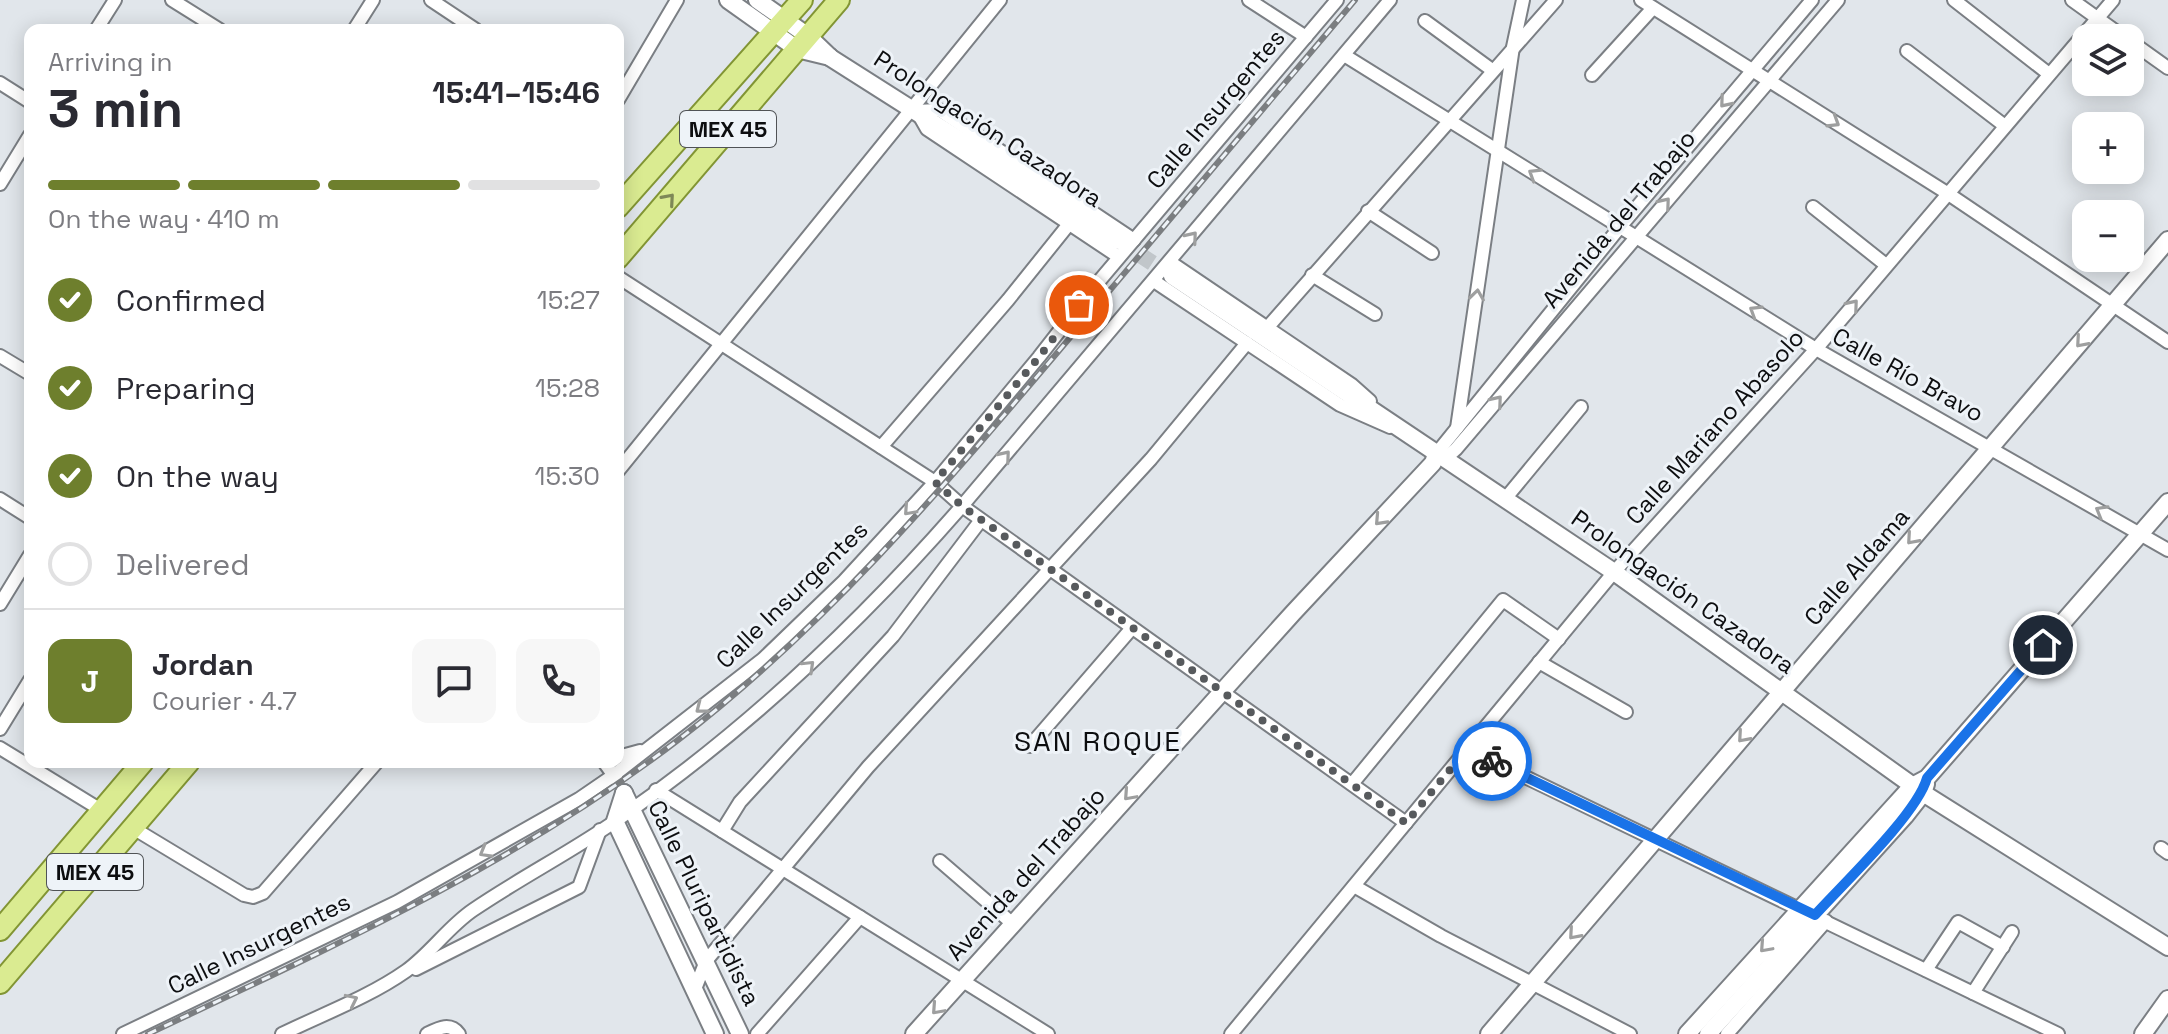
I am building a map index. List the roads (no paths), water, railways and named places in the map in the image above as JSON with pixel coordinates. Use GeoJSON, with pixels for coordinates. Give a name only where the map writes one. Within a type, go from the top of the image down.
{"type":"FeatureCollection","features":[{"type":"Feature","properties":{"kind":"main road","name":"MEX 45"},"geometry":{"type":"LineString","coordinates":[[624,200],[802,0]]}},
{"type":"Feature","properties":{"kind":"main road","name":"MEX 45"},"geometry":{"type":"LineString","coordinates":[[624,251],[839,0]]}},
{"type":"Feature","properties":{"kind":"main road","name":"MEX 45"},"geometry":{"type":"LineString","coordinates":[[0,930],[138,768]]}},
{"type":"Feature","properties":{"kind":"main road","name":"MEX 45"},"geometry":{"type":"LineString","coordinates":[[0,983],[184,768]]}},
{"type":"Feature","properties":{"kind":"street"},"geometry":{"type":"LineString","coordinates":[[100,24],[115,0]]}},
{"type":"Feature","properties":{"kind":"street"},"geometry":{"type":"LineString","coordinates":[[172,0],[210,24]]}},
{"type":"Feature","properties":{"kind":"street"},"geometry":{"type":"LineString","coordinates":[[358,24],[373,0]]}},
{"type":"Feature","properties":{"kind":"street"},"geometry":{"type":"LineString","coordinates":[[431,0],[467,24]]}},
{"type":"Feature","properties":{"kind":"street"},"geometry":{"type":"LineString","coordinates":[[624,90],[677,0]]}},
{"type":"Feature","properties":{"kind":"street"},"geometry":{"type":"LineString","coordinates":[[728,0],[781,27]]}},
{"type":"Feature","properties":{"kind":"street"},"geometry":{"type":"LineString","coordinates":[[757,0],[781,27]]}},
{"type":"Feature","properties":{"kind":"street"},"geometry":{"type":"LineString","coordinates":[[624,464],[915,110],[1000,0]]}},
{"type":"Feature","properties":{"kind":"street"},"geometry":{"type":"LineString","coordinates":[[1249,0],[1306,37]]}},
{"type":"Feature","properties":{"kind":"street","name":"Calle Insurgentes"},"geometry":{"type":"LineString","coordinates":[[624,767],[773,649],[844,581],[935,482],[1124,246],[1337,0]]}},
{"type":"Feature","properties":{"kind":"street"},"geometry":{"type":"LineString","coordinates":[[388,982],[420,959],[471,911],[632,809],[790,684],[896,582],[1154,281],[1171,269],[1390,0]]}},
{"type":"Feature","properties":{"kind":"street"},"geometry":{"type":"LineString","coordinates":[[1443,456],[1457,427],[1513,47],[1523,0]]}},
{"type":"Feature","properties":{"kind":"street"},"geometry":{"type":"LineString","coordinates":[[1267,328],[1556,0]]}},
{"type":"Feature","properties":{"kind":"street"},"geometry":{"type":"LineString","coordinates":[[1641,0],[1947,193],[2168,342]]}},
{"type":"Feature","properties":{"kind":"street","name":"Avenida del Trabajo"},"geometry":{"type":"LineString","coordinates":[[1443,456],[1457,427],[1620,227],[1812,0]]}},
{"type":"Feature","properties":{"kind":"street","name":"Avenida del Trabajo"},"geometry":{"type":"LineString","coordinates":[[914,1034],[1222,692],[1443,456],[1636,237],[1838,0]]}},
{"type":"Feature","properties":{"kind":"street"},"geometry":{"type":"LineString","coordinates":[[1954,0],[2049,74]]}},
{"type":"Feature","properties":{"kind":"street"},"geometry":{"type":"LineString","coordinates":[[2072,0],[2105,24]]}},
{"type":"Feature","properties":{"kind":"street","name":"Calle Mariano Abasolo"},"geometry":{"type":"LineString","coordinates":[[1231,1034],[1614,572],[1816,349],[2113,0]]}},
{"type":"Feature","properties":{"kind":"street"},"geometry":{"type":"LineString","coordinates":[[1592,75],[1653,8]]}},
{"type":"Feature","properties":{"kind":"street"},"geometry":{"type":"LineString","coordinates":[[1425,21],[1492,70]]}},
{"type":"Feature","properties":{"kind":"street","name":"Prolongación Cazadora"},"geometry":{"type":"LineString","coordinates":[[781,27],[1124,246]]}},
{"type":"Feature","properties":{"kind":"street"},"geometry":{"type":"LineString","coordinates":[[1907,51],[2005,126]]}},
{"type":"Feature","properties":{"kind":"street"},"geometry":{"type":"LineString","coordinates":[[2144,51],[2168,68]]}},
{"type":"Feature","properties":{"kind":"street","name":"Calle Río Bravo"},"geometry":{"type":"LineString","coordinates":[[1344,55],[1816,349],[2168,550]]}},
{"type":"Feature","properties":{"kind":"street"},"geometry":{"type":"LineString","coordinates":[[0,83],[24,98]]}},
{"type":"Feature","properties":{"kind":"street"},"geometry":{"type":"LineString","coordinates":[[915,110],[927,129],[1069,224],[1124,246]]}},
{"type":"Feature","properties":{"kind":"street"},"geometry":{"type":"LineString","coordinates":[[0,184],[24,145]]}},
{"type":"Feature","properties":{"kind":"street"},"geometry":{"type":"LineString","coordinates":[[1813,207],[1886,265]]}},
{"type":"Feature","properties":{"kind":"street"},"geometry":{"type":"LineString","coordinates":[[1368,211],[1432,253]]}},
{"type":"Feature","properties":{"kind":"street"},"geometry":{"type":"LineString","coordinates":[[881,447],[1069,224]]}},
{"type":"Feature","properties":{"kind":"street","name":"Calle Aldama"},"geometry":{"type":"LineString","coordinates":[[1489,1034],[2168,240]]}},
{"type":"Feature","properties":{"kind":"street"},"geometry":{"type":"LineString","coordinates":[[1171,269],[1352,385],[1388,416],[1397,429]]}},
{"type":"Feature","properties":{"kind":"street","name":"Prolongación Cazadora"},"geometry":{"type":"LineString","coordinates":[[1171,269],[1397,429],[1443,456],[1614,572],[1921,786],[2168,947]]}},
{"type":"Feature","properties":{"kind":"street"},"geometry":{"type":"LineString","coordinates":[[1312,275],[1375,314]]}},
{"type":"Feature","properties":{"kind":"street"},"geometry":{"type":"LineString","coordinates":[[624,281],[935,482],[981,520],[1406,823]]}},
{"type":"Feature","properties":{"kind":"street"},"geometry":{"type":"LineString","coordinates":[[1154,281],[1340,405],[1381,425],[1397,429]]}},
{"type":"Feature","properties":{"kind":"street"},"geometry":{"type":"LineString","coordinates":[[695,989],[706,961],[782,868],[957,668],[1151,459],[1247,343]]}},
{"type":"Feature","properties":{"kind":"street"},"geometry":{"type":"LineString","coordinates":[[0,356],[24,370]]}},
{"type":"Feature","properties":{"kind":"street"},"geometry":{"type":"LineString","coordinates":[[1505,499],[1581,407]]}},
{"type":"Feature","properties":{"kind":"street"},"geometry":{"type":"LineString","coordinates":[[0,499],[24,514]]}},
{"type":"Feature","properties":{"kind":"street"},"geometry":{"type":"LineString","coordinates":[[1708,1034],[2168,502]]}},
{"type":"Feature","properties":{"kind":"street"},"geometry":{"type":"LineString","coordinates":[[722,831],[740,802],[893,636],[981,520]]}},
{"type":"Feature","properties":{"kind":"street"},"geometry":{"type":"LineString","coordinates":[[0,604],[24,565]]}},
{"type":"Feature","properties":{"kind":"street"},"geometry":{"type":"LineString","coordinates":[[1352,784],[1503,600],[1559,639]]}},
{"type":"Feature","properties":{"kind":"street"},"geometry":{"type":"LineString","coordinates":[[1030,746],[1132,628]]}},
{"type":"Feature","properties":{"kind":"street"},"geometry":{"type":"LineString","coordinates":[[1539,662],[1626,712]]}},
{"type":"Feature","properties":{"kind":"street"},"geometry":{"type":"LineString","coordinates":[[0,729],[24,690]]}},
{"type":"Feature","properties":{"kind":"street"},"geometry":{"type":"LineString","coordinates":[[624,755],[654,744]]}},
{"type":"Feature","properties":{"kind":"street"},"geometry":{"type":"LineString","coordinates":[[0,748],[24,763]]}},
{"type":"Feature","properties":{"kind":"street"},"geometry":{"type":"LineString","coordinates":[[1467,749],[1973,993],[2032,1029],[2058,1034]]}},
{"type":"Feature","properties":{"kind":"street"},"geometry":{"type":"LineString","coordinates":[[33,768],[101,810]]}},
{"type":"Feature","properties":{"kind":"street"},"geometry":{"type":"LineString","coordinates":[[133,828],[244,895],[253,897],[263,893],[372,768]]}},
{"type":"Feature","properties":{"kind":"street","name":"Calle Pluripartidista"},"geometry":{"type":"LineString","coordinates":[[609,768],[632,809],[740,1034]]}},
{"type":"Feature","properties":{"kind":"street","name":"Calle Insurgentes"},"geometry":{"type":"LineString","coordinates":[[123,1034],[397,902],[579,799],[623,768]]}},
{"type":"Feature","properties":{"kind":"street"},"geometry":{"type":"LineString","coordinates":[[656,790],[1048,1034]]}},
{"type":"Feature","properties":{"kind":"street","name":"Calle Pluripartidista"},"geometry":{"type":"LineString","coordinates":[[624,793],[615,821],[715,1034]]}},
{"type":"Feature","properties":{"kind":"street"},"geometry":{"type":"LineString","coordinates":[[282,1034],[579,887],[600,830]]}},
{"type":"Feature","properties":{"kind":"street"},"geometry":{"type":"LineString","coordinates":[[940,861],[1013,924]]}},
{"type":"Feature","properties":{"kind":"street"},"geometry":{"type":"LineString","coordinates":[[1354,886],[1630,1034]]}},
{"type":"Feature","properties":{"kind":"street"},"geometry":{"type":"LineString","coordinates":[[757,1034],[860,917]]}},
{"type":"Feature","properties":{"kind":"street"},"geometry":{"type":"LineString","coordinates":[[1926,970],[1958,922],[2003,947]]}},
{"type":"Feature","properties":{"kind":"street"},"geometry":{"type":"LineString","coordinates":[[1973,993],[2012,932]]}},
{"type":"Feature","properties":{"kind":"street"},"geometry":{"type":"LineString","coordinates":[[1687,1034],[1752,985]]}},
{"type":"Feature","properties":{"kind":"street"},"geometry":{"type":"LineString","coordinates":[[1727,1034],[1752,985]]}},
{"type":"Feature","properties":{"kind":"street"},"geometry":{"type":"LineString","coordinates":[[2143,1034],[2168,999]]}},
{"type":"Feature","properties":{"kind":"street"},"geometry":{"type":"LineString","coordinates":[[427,1034],[443,1026],[456,1031]]}},
{"type":"Feature","properties":{"kind":"tunnel"},"geometry":{"type":"LineString","coordinates":[[1119,241],[1172,276]]}},
{"type":"Feature","properties":{"kind":"railway"},"geometry":{"type":"LineString","coordinates":[[148,1034],[353,936],[488,864],[617,784],[731,697],[831,605],[924,507],[1355,0]]}},
{"type":"Feature","properties":{"kind":"district","name":"SAN ROQUE"},"geometry":{"type":"Point","coordinates":[1098,741]}}]}
